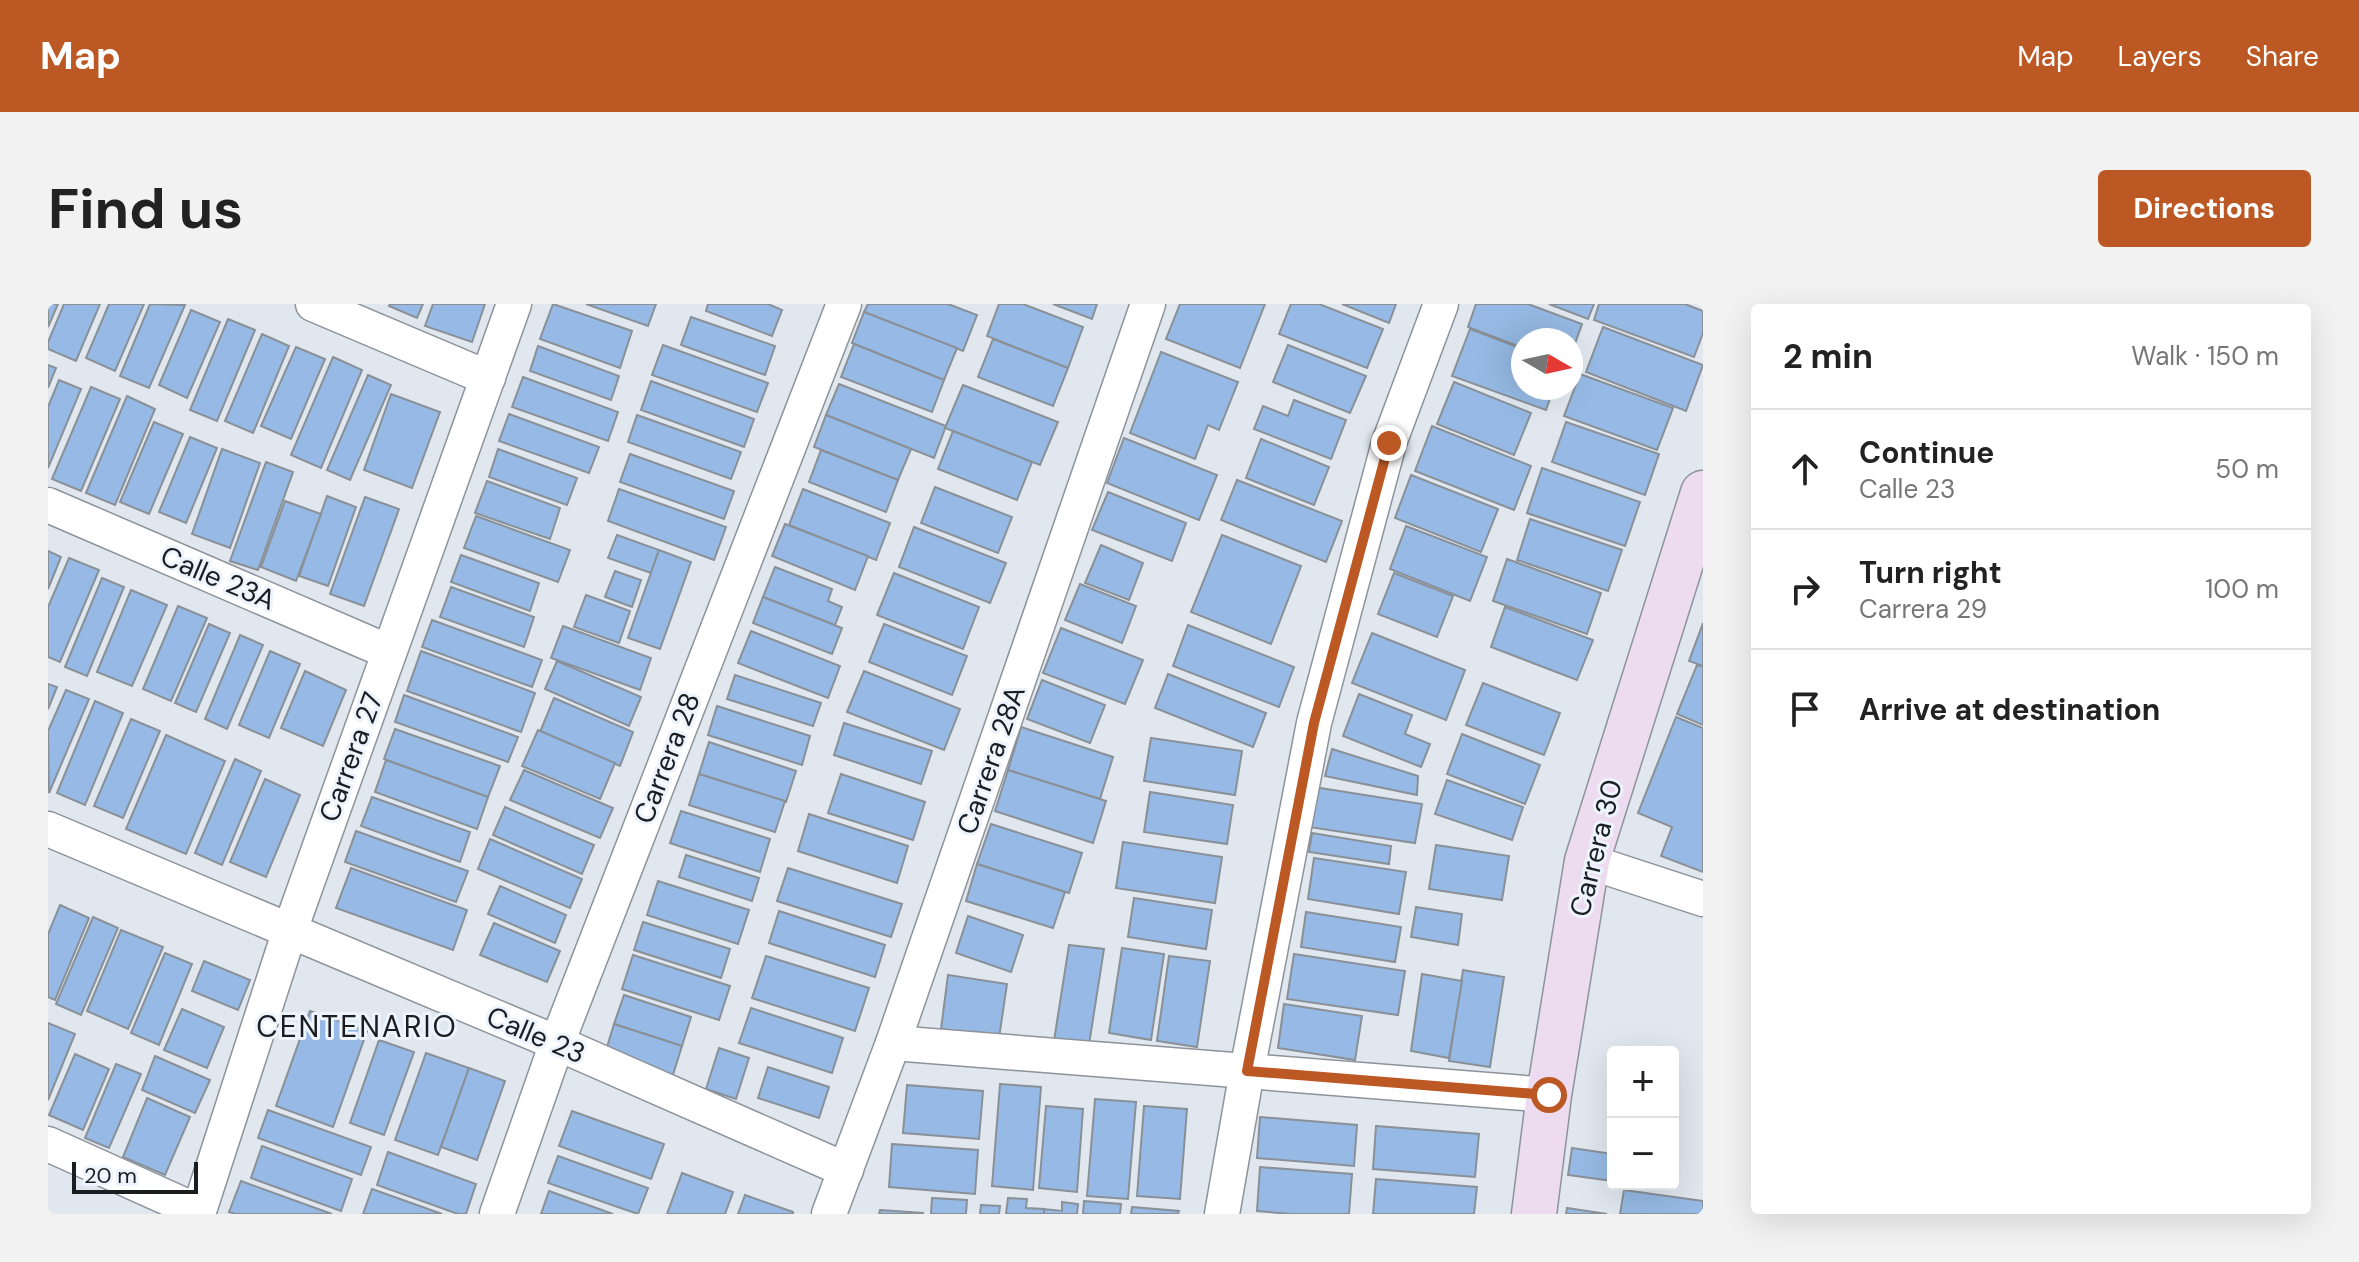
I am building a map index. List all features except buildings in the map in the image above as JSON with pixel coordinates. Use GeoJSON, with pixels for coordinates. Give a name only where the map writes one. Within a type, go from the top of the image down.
{"type":"FeatureCollection","features":[{"type":"Feature","properties":{"kind":"street"},"geometry":{"type":"LineString","coordinates":[[313,304],[488,378]]}},
{"type":"Feature","properties":{"kind":"street","name":"Carrera 27"},"geometry":{"type":"LineString","coordinates":[[198,1213],[290,930],[514,304]]}},
{"type":"Feature","properties":{"kind":"street","name":"Carrera 28"},"geometry":{"type":"LineString","coordinates":[[497,1214],[557,1043],[844,304]]}},
{"type":"Feature","properties":{"kind":"street","name":"Carrera 28A"},"geometry":{"type":"LineString","coordinates":[[829,1214],[893,1043],[1148,304]]}},
{"type":"Feature","properties":{"kind":"street"},"geometry":{"type":"LineString","coordinates":[[1222,1214],[1314,723],[1389,443],[1441,304]]}},
{"type":"Feature","properties":{"kind":"street","name":"Carrera 30"},"geometry":{"type":"LineString","coordinates":[[1534,1214],[1549,1095],[1587,861],[1703,493]]}},
{"type":"Feature","properties":{"kind":"street","name":"Calle 23A"},"geometry":{"type":"LineString","coordinates":[[48,505],[389,652]]}},
{"type":"Feature","properties":{"kind":"street","name":"Calle 23"},"geometry":{"type":"LineString","coordinates":[[48,829],[557,1043],[846,1170]]}},
{"type":"Feature","properties":{"kind":"street"},"geometry":{"type":"LineString","coordinates":[[1587,861],[1703,899]]}},
{"type":"Feature","properties":{"kind":"street"},"geometry":{"type":"LineString","coordinates":[[893,1043],[1549,1095]]}},
{"type":"Feature","properties":{"kind":"street"},"geometry":{"type":"LineString","coordinates":[[48,1144],[198,1213]]}},
{"type":"Feature","properties":{"kind":"district","name":"CENTENARIO"},"geometry":{"type":"Point","coordinates":[357,1026]}},
{"type":"Feature","properties":{"kind":"route"},"geometry":{"type":"LineString","coordinates":[[1389,443],[1314,723],[1247,1071],[1549,1095]]}}]}
